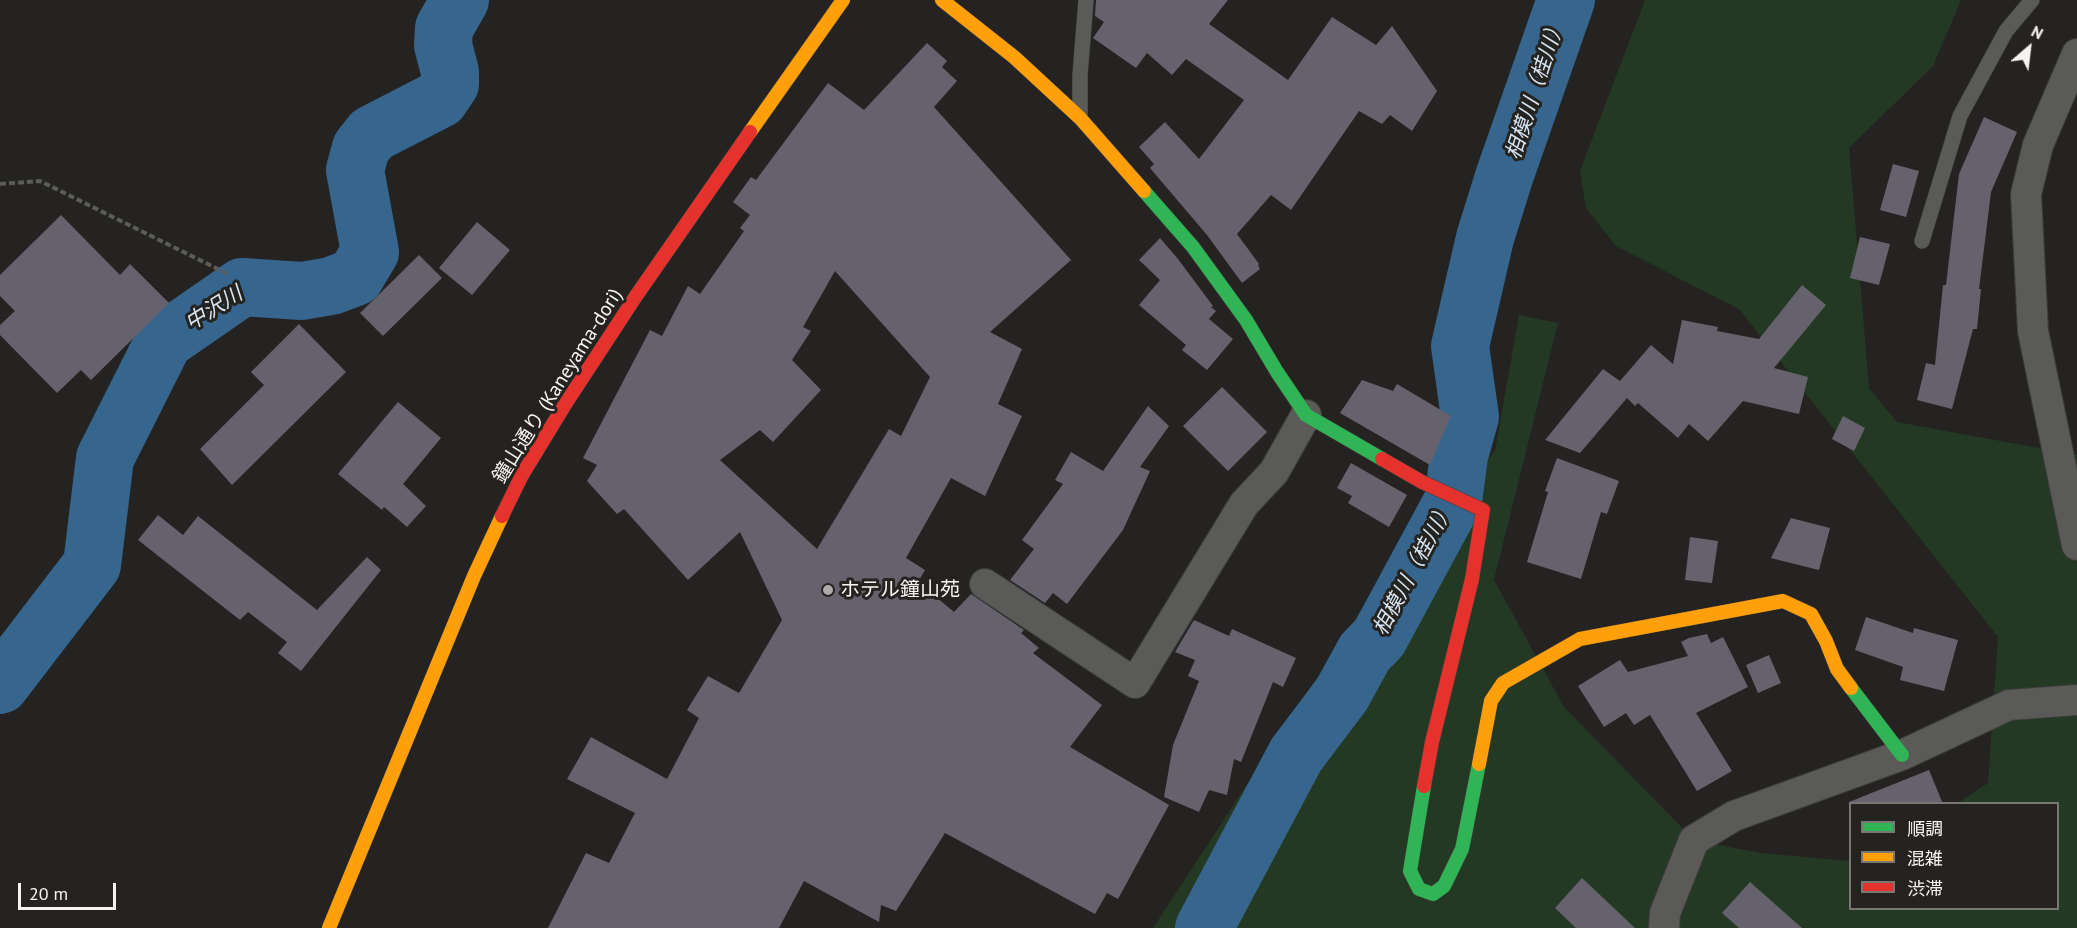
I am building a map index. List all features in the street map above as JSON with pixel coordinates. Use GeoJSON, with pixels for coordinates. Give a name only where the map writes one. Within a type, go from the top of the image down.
{"type":"FeatureCollection","features":[{"type":"Feature","properties":{"kind":"street","name":"鐘山通り (Kaneyama-dori)"},"geometry":{"type":"LineString","coordinates":[[329,928],[474,576],[522,475],[564,405],[636,296],[843,0]]}},
{"type":"Feature","properties":{"kind":"street"},"geometry":{"type":"LineString","coordinates":[[942,0],[1014,57],[1080,118],[1193,247],[1246,320],[1306,415],[1422,482],[1483,510],[1472,579],[1432,742],[1410,871],[1419,889],[1433,894],[1444,886],[1462,849],[1491,701],[1503,683],[1580,639],[1783,601],[1811,614],[1826,641],[1837,669],[1902,755]]}},
{"type":"Feature","properties":{"kind":"street"},"geometry":{"type":"LineString","coordinates":[[2077,54],[2038,145],[2026,194],[2033,331],[2077,545]]}},
{"type":"Feature","properties":{"kind":"street"},"geometry":{"type":"LineString","coordinates":[[986,584],[1135,683],[1244,504],[1274,472],[1306,415]]}},
{"type":"Feature","properties":{"kind":"street"},"geometry":{"type":"LineString","coordinates":[[1664,928],[1665,914],[1694,840],[1734,816],[1902,755],[2009,705],[2077,700]]}},
{"type":"Feature","properties":{"kind":"lane"},"geometry":{"type":"LineString","coordinates":[[1080,118],[1080,75],[1086,0]]}},
{"type":"Feature","properties":{"kind":"lane"},"geometry":{"type":"LineString","coordinates":[[1922,241],[1960,116],[2006,31],[2032,0]]}},
{"type":"Feature","properties":{"kind":"path"},"geometry":{"type":"LineString","coordinates":[[0,184],[40,181],[228,274]]}},
{"type":"Feature","properties":{"kind":"green space"},"geometry":{"type":"Polygon","coordinates":[[[1645,0],[1961,0],[1933,66],[1849,148],[1869,388],[1897,422],[2077,455],[2077,928],[1153,928],[1365,604],[1495,451],[1519,315],[1558,323],[1494,580],[1564,707],[1694,840],[1760,853],[1849,861],[1849,910],[2059,910],[2059,802],[1960,802],[1988,783],[1998,637],[1739,309],[1616,246],[1586,208],[1580,171],[1645,0]]]}},
{"type":"Feature","properties":{"kind":"building"},"geometry":{"type":"Polygon","coordinates":[[[1096,0],[1228,0],[1209,24],[1288,80],[1332,17],[1376,45],[1392,26],[1437,91],[1412,131],[1390,115],[1382,124],[1359,111],[1291,210],[1271,195],[1237,234],[1259,264],[1260,269],[1242,283],[1207,235],[1150,168],[1154,164],[1139,147],[1165,122],[1199,159],[1244,100],[1186,59],[1172,75],[1147,53],[1136,68],[1093,38],[1104,22],[1095,16],[1096,0]]]}},
{"type":"Feature","properties":{"kind":"building","name":"ホテル鐘山苑"},"geometry":{"type":"Polygon","coordinates":[[[927,43],[947,61],[942,67],[957,81],[934,107],[1071,260],[990,332],[1022,349],[998,404],[1022,416],[985,496],[951,478],[906,558],[925,570],[918,582],[954,612],[971,594],[1024,630],[1021,633],[1039,648],[1033,653],[1102,705],[1070,747],[1169,805],[1118,899],[1107,893],[1095,914],[945,833],[896,911],[881,905],[879,922],[804,881],[779,928],[548,928],[586,853],[609,863],[635,813],[567,779],[591,737],[667,779],[699,718],[687,710],[708,676],[739,693],[782,620],[740,532],[688,580],[624,509],[617,514],[587,481],[597,465],[583,458],[650,330],[662,336],[688,286],[700,294],[744,231],[740,228],[750,215],[733,202],[751,177],[756,180],[828,83],[864,110],[927,43]],[[835,271],[803,327],[811,331],[792,360],[821,390],[773,442],[760,430],[720,460],[817,549],[889,429],[901,436],[930,377],[835,271]]]}},
{"type":"Feature","properties":{"kind":"building"},"geometry":{"type":"Polygon","coordinates":[[[1984,117],[2017,132],[1991,192],[1979,289],[1981,289],[1977,329],[1973,329],[1952,409],[1917,400],[1926,363],[1935,365],[1943,285],[1946,285],[1959,174],[1984,117]]]}},
{"type":"Feature","properties":{"kind":"building"},"geometry":{"type":"Polygon","coordinates":[[[1893,164],[1919,171],[1906,217],[1880,210],[1893,164]]]}},
{"type":"Feature","properties":{"kind":"building"},"geometry":{"type":"Polygon","coordinates":[[[61,215],[120,275],[130,264],[169,303],[91,380],[81,370],[57,393],[0,335],[0,325],[15,311],[0,296],[0,275],[61,215]]]}},
{"type":"Feature","properties":{"kind":"building"},"geometry":{"type":"Polygon","coordinates":[[[477,222],[510,250],[472,295],[439,268],[477,222]]]}},
{"type":"Feature","properties":{"kind":"building"},"geometry":{"type":"Polygon","coordinates":[[[1860,237],[1890,244],[1879,285],[1850,278],[1860,237]]]}},
{"type":"Feature","properties":{"kind":"building"},"geometry":{"type":"Polygon","coordinates":[[[1160,238],[1213,306],[1211,307],[1216,311],[1209,319],[1233,339],[1207,370],[1182,350],[1186,345],[1139,305],[1160,280],[1139,260],[1160,238]]]}},
{"type":"Feature","properties":{"kind":"building"},"geometry":{"type":"Polygon","coordinates":[[[419,255],[442,278],[383,336],[360,313],[419,255]]]}},
{"type":"Feature","properties":{"kind":"building"},"geometry":{"type":"Polygon","coordinates":[[[1802,285],[1826,305],[1774,368],[1808,377],[1799,414],[1743,401],[1708,441],[1689,424],[1678,438],[1638,403],[1635,406],[1627,398],[1580,453],[1545,440],[1603,369],[1620,381],[1651,345],[1673,364],[1682,320],[1718,327],[1717,331],[1759,339],[1802,285]]]}},
{"type":"Feature","properties":{"kind":"building"},"geometry":{"type":"Polygon","coordinates":[[[299,324],[346,372],[232,485],[200,449],[264,385],[251,372],[299,324]]]}},
{"type":"Feature","properties":{"kind":"building"},"geometry":{"type":"Polygon","coordinates":[[[1362,380],[1393,391],[1397,384],[1451,416],[1430,465],[1340,413],[1362,380]]]}},
{"type":"Feature","properties":{"kind":"building"},"geometry":{"type":"Polygon","coordinates":[[[1222,387],[1267,432],[1228,471],[1183,426],[1222,387]]]}},
{"type":"Feature","properties":{"kind":"building"},"geometry":{"type":"Polygon","coordinates":[[[398,402],[441,438],[403,484],[426,506],[407,527],[384,507],[382,510],[338,474],[398,402]]]}},
{"type":"Feature","properties":{"kind":"building"},"geometry":{"type":"Polygon","coordinates":[[[1148,406],[1169,426],[1140,467],[1150,471],[1123,530],[1067,604],[1053,593],[1045,603],[1010,580],[1034,549],[1022,540],[1063,484],[1055,480],[1071,452],[1103,471],[1148,406]]]}},
{"type":"Feature","properties":{"kind":"building"},"geometry":{"type":"Polygon","coordinates":[[[1843,416],[1865,428],[1854,451],[1832,439],[1843,416]]]}},
{"type":"Feature","properties":{"kind":"building"},"geometry":{"type":"Polygon","coordinates":[[[1557,458],[1619,481],[1607,514],[1601,512],[1581,579],[1527,562],[1548,492],[1545,491],[1557,458]]]}},
{"type":"Feature","properties":{"kind":"building"},"geometry":{"type":"Polygon","coordinates":[[[1351,463],[1407,495],[1389,527],[1348,503],[1352,496],[1337,488],[1351,463]]]}},
{"type":"Feature","properties":{"kind":"building"},"geometry":{"type":"Polygon","coordinates":[[[158,515],[183,535],[198,516],[317,610],[367,557],[381,570],[301,671],[278,653],[287,642],[248,612],[240,620],[138,540],[158,515]]]}},
{"type":"Feature","properties":{"kind":"building"},"geometry":{"type":"Polygon","coordinates":[[[1791,518],[1830,528],[1819,570],[1771,558],[1791,518]]]}},
{"type":"Feature","properties":{"kind":"building"},"geometry":{"type":"Polygon","coordinates":[[[1690,537],[1718,541],[1712,583],[1685,580],[1690,537]]]}},
{"type":"Feature","properties":{"kind":"building"},"geometry":{"type":"Polygon","coordinates":[[[1866,617],[1913,633],[1914,628],[1958,640],[1944,691],[1900,680],[1903,667],[1855,650],[1866,617]]]}},
{"type":"Feature","properties":{"kind":"building"},"geometry":{"type":"Polygon","coordinates":[[[1194,620],[1229,636],[1232,629],[1296,658],[1283,687],[1273,682],[1241,762],[1234,759],[1227,795],[1209,790],[1199,812],[1164,797],[1173,745],[1199,681],[1188,676],[1195,660],[1175,652],[1194,620]]]}},
{"type":"Feature","properties":{"kind":"building"},"geometry":{"type":"Polygon","coordinates":[[[1707,634],[1711,643],[1723,637],[1748,687],[1696,713],[1732,771],[1697,791],[1650,715],[1634,725],[1626,713],[1604,727],[1578,686],[1620,660],[1628,672],[1688,656],[1681,642],[1707,634]]]}},
{"type":"Feature","properties":{"kind":"building"},"geometry":{"type":"Polygon","coordinates":[[[1769,655],[1781,683],[1758,693],[1746,665],[1769,655]]]}},
{"type":"Feature","properties":{"kind":"building"},"geometry":{"type":"Polygon","coordinates":[[[1929,770],[1942,802],[1849,802],[1929,770]]]}},
{"type":"Feature","properties":{"kind":"building"},"geometry":{"type":"Polygon","coordinates":[[[1582,878],[1635,928],[1576,928],[1555,908],[1582,878]]]}},
{"type":"Feature","properties":{"kind":"building"},"geometry":{"type":"Polygon","coordinates":[[[1750,882],[1802,928],[1739,928],[1722,913],[1750,882]]]}},
{"type":"Feature","properties":{"kind":"waterway","name":"中沢川"},"geometry":{"type":"LineString","coordinates":[[0,685],[92,565],[105,458],[164,341],[242,287],[302,291],[331,286],[355,277],[370,252],[355,170],[361,148],[372,134],[440,99],[450,84],[450,72],[443,45],[444,28],[460,0]]}},
{"type":"Feature","properties":{"kind":"waterway","name":"相模川（桂川）"},"geometry":{"type":"LineString","coordinates":[[1204,928],[1296,755],[1342,694],[1365,652],[1379,638],[1453,501],[1459,456],[1470,417],[1460,346],[1485,238],[1566,0]]}},
{"type":"Feature","properties":{"kind":"traffic: fast"},"geometry":{"type":"LineString","coordinates":[[1144,191],[1193,247],[1246,320],[1306,415],[1382,459]]}},
{"type":"Feature","properties":{"kind":"traffic: fast"},"geometry":{"type":"LineString","coordinates":[[1851,688],[1902,755]]}},
{"type":"Feature","properties":{"kind":"traffic: fast"},"geometry":{"type":"LineString","coordinates":[[1424,786],[1410,871],[1419,889],[1433,894],[1444,886],[1462,849],[1479,764]]}},
{"type":"Feature","properties":{"kind":"traffic: slow"},"geometry":{"type":"LineString","coordinates":[[750,132],[843,0]]}},
{"type":"Feature","properties":{"kind":"traffic: slow"},"geometry":{"type":"LineString","coordinates":[[942,0],[1014,57],[1080,118],[1144,191]]}},
{"type":"Feature","properties":{"kind":"traffic: slow"},"geometry":{"type":"LineString","coordinates":[[329,928],[474,576],[502,516]]}},
{"type":"Feature","properties":{"kind":"traffic: slow"},"geometry":{"type":"LineString","coordinates":[[1479,764],[1491,701],[1503,683],[1580,639],[1783,601],[1811,614],[1826,641],[1837,669],[1851,688]]}},
{"type":"Feature","properties":{"kind":"traffic: jam"},"geometry":{"type":"LineString","coordinates":[[502,516],[522,475],[564,406],[636,296],[750,132]]}},
{"type":"Feature","properties":{"kind":"traffic: jam"},"geometry":{"type":"LineString","coordinates":[[1382,459],[1422,482],[1483,510],[1472,579],[1432,742],[1424,786]]}},
{"type":"Feature","properties":{"kind":"place","name":"ホテル鐘山苑"},"geometry":{"type":"Point","coordinates":[828,590]}}]}
